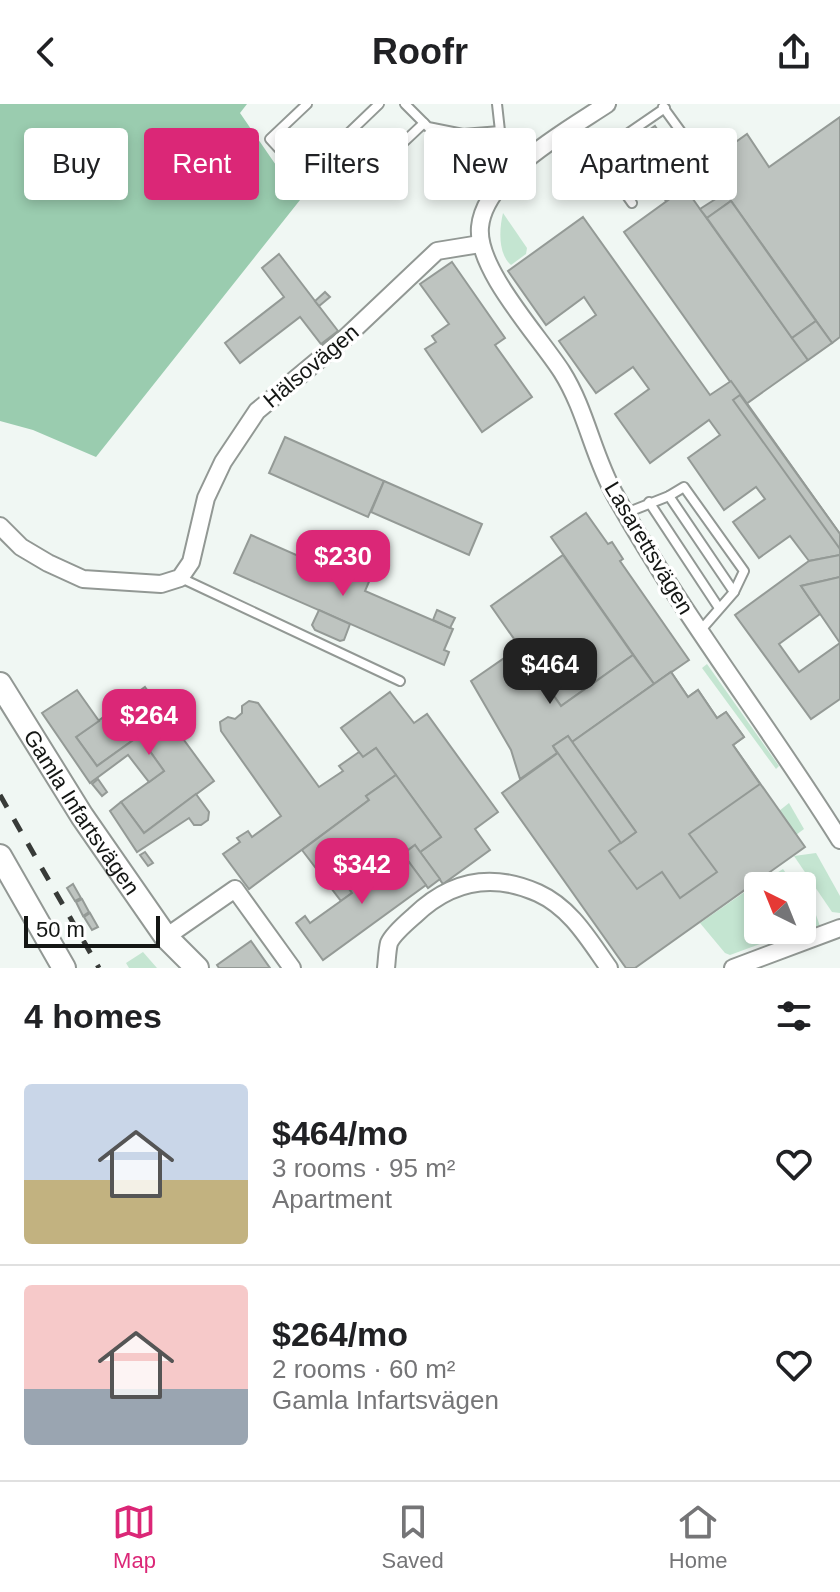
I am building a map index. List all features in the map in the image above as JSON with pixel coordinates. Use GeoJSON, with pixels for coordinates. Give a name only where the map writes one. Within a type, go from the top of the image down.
{"type":"FeatureCollection","features":[{"type":"Feature","properties":{"kind":"street"},"geometry":{"type":"LineString","coordinates":[[536,153],[607,104]]}},
{"type":"Feature","properties":{"kind":"street"},"geometry":{"type":"LineString","coordinates":[[480,244],[480,223],[491,200]]}},
{"type":"Feature","properties":{"kind":"street","name":"Lasarettsvägen"},"geometry":{"type":"LineString","coordinates":[[480,244],[504,292],[563,374],[580,408],[599,464],[626,513],[700,632],[840,840]]}},
{"type":"Feature","properties":{"kind":"street","name":"Hälsovägen"},"geometry":{"type":"LineString","coordinates":[[180,578],[191,562],[206,498],[223,462],[257,411],[366,320],[437,251],[480,244]]}},
{"type":"Feature","properties":{"kind":"street"},"geometry":{"type":"LineString","coordinates":[[0,526],[21,547],[83,579],[161,584],[180,578]]}},
{"type":"Feature","properties":{"kind":"street","name":"Gamla Infartsvägen"},"geometry":{"type":"LineString","coordinates":[[0,684],[75,805],[166,937],[197,968]]}},
{"type":"Feature","properties":{"kind":"street"},"geometry":{"type":"LineString","coordinates":[[0,856],[64,968]]}},
{"type":"Feature","properties":{"kind":"street"},"geometry":{"type":"LineString","coordinates":[[386,968],[390,942],[422,908],[444,891],[475,883],[506,882],[540,894],[571,915],[609,968]]}},
{"type":"Feature","properties":{"kind":"street"},"geometry":{"type":"LineString","coordinates":[[166,937],[235,889],[292,968]]}},
{"type":"Feature","properties":{"kind":"street"},"geometry":{"type":"LineString","coordinates":[[733,968],[840,928]]}},
{"type":"Feature","properties":{"kind":"street","name":"Gamla Infartsvägen"},"geometry":{"type":"LineString","coordinates":[[166,937],[178,968]]}},
{"type":"Feature","properties":{"kind":"lane"},"geometry":{"type":"LineString","coordinates":[[307,104],[270,139],[304,176],[379,104]]}},
{"type":"Feature","properties":{"kind":"lane"},"geometry":{"type":"LineString","coordinates":[[405,104],[428,127],[433,128]]}},
{"type":"Feature","properties":{"kind":"lane"},"geometry":{"type":"LineString","coordinates":[[497,104],[500,128]]}},
{"type":"Feature","properties":{"kind":"lane"},"geometry":{"type":"LineString","coordinates":[[633,128],[663,106],[679,128]]}},
{"type":"Feature","properties":{"kind":"lane"},"geometry":{"type":"LineString","coordinates":[[408,138],[424,123]]}},
{"type":"Feature","properties":{"kind":"lane"},"geometry":{"type":"LineString","coordinates":[[626,513],[684,487],[744,571],[734,592],[700,632]]}},
{"type":"Feature","properties":{"kind":"lane"},"geometry":{"type":"LineString","coordinates":[[669,496],[734,592]]}},
{"type":"Feature","properties":{"kind":"lane"},"geometry":{"type":"LineString","coordinates":[[649,502],[719,608]]}},
{"type":"Feature","properties":{"kind":"lane"},"geometry":{"type":"LineString","coordinates":[[180,578],[400,681]]}},
{"type":"Feature","properties":{"kind":"green space"},"geometry":{"type":"Polygon","coordinates":[[[0,104],[247,104],[240,113],[250,128],[144,128],[144,200],[259,200],[259,141],[275,164],[275,200],[300,200],[96,457],[33,430],[0,421],[0,104]]]}},
{"type":"Feature","properties":{"kind":"green space"},"geometry":{"type":"Polygon","coordinates":[[[503,213],[527,248],[526,254],[511,265],[502,248],[503,213]]]}},
{"type":"Feature","properties":{"kind":"green space"},"geometry":{"type":"Polygon","coordinates":[[[707,664],[779,766],[776,769],[702,668],[707,664]]]}},
{"type":"Feature","properties":{"kind":"green space"},"geometry":{"type":"Polygon","coordinates":[[[789,803],[804,829],[796,835],[779,811],[789,803]]]}},
{"type":"Feature","properties":{"kind":"green space"},"geometry":{"type":"Polygon","coordinates":[[[816,853],[840,896],[840,913],[832,912],[816,888],[816,872],[805,872],[794,856],[816,853]]]}},
{"type":"Feature","properties":{"kind":"green space"},"geometry":{"type":"Polygon","coordinates":[[[744,892],[744,944],[760,944],[730,955],[700,923],[744,892]]]}},
{"type":"Feature","properties":{"kind":"green space"},"geometry":{"type":"Polygon","coordinates":[[[143,952],[157,968],[129,968],[126,963],[143,952]]]}},
{"type":"Feature","properties":{"kind":"building"},"geometry":{"type":"Polygon","coordinates":[[[840,117],[840,337],[832,343],[731,200],[737,200],[737,141],[747,134],[769,167],[840,117]]]}},
{"type":"Feature","properties":{"kind":"building"},"geometry":{"type":"Polygon","coordinates":[[[668,200],[694,200],[808,360],[746,404],[624,232],[668,200]]]}},
{"type":"Feature","properties":{"kind":"building"},"geometry":{"type":"Polygon","coordinates":[[[714,200],[731,201],[707,218],[700,209],[714,200]]]}},
{"type":"Feature","properties":{"kind":"building"},"geometry":{"type":"Polygon","coordinates":[[[731,201],[816,321],[792,338],[707,218],[731,201]]]}},
{"type":"Feature","properties":{"kind":"building"},"geometry":{"type":"Polygon","coordinates":[[[583,217],[710,395],[731,381],[840,534],[840,555],[809,561],[790,536],[759,558],[733,522],[765,499],[756,487],[724,510],[688,458],[720,435],[709,420],[650,463],[615,414],[649,389],[633,367],[596,393],[559,341],[596,315],[584,297],[546,325],[508,271],[583,217]]]}},
{"type":"Feature","properties":{"kind":"building"},"geometry":{"type":"Polygon","coordinates":[[[279,254],[338,331],[321,344],[300,317],[240,363],[225,343],[284,297],[262,268],[279,254]]]}},
{"type":"Feature","properties":{"kind":"building"},"geometry":{"type":"Polygon","coordinates":[[[452,262],[505,338],[495,345],[532,397],[482,432],[425,349],[436,342],[432,336],[449,324],[420,284],[452,262]]]}},
{"type":"Feature","properties":{"kind":"building"},"geometry":{"type":"Polygon","coordinates":[[[325,292],[330,297],[319,306],[315,301],[325,292]]]}},
{"type":"Feature","properties":{"kind":"building"},"geometry":{"type":"Polygon","coordinates":[[[816,321],[832,343],[808,360],[792,338],[816,321]]]}},
{"type":"Feature","properties":{"kind":"building"},"geometry":{"type":"Polygon","coordinates":[[[740,395],[840,534],[840,549],[733,400],[740,395]]]}},
{"type":"Feature","properties":{"kind":"building"},"geometry":{"type":"Polygon","coordinates":[[[285,437],[384,481],[368,517],[269,473],[285,437]]]}},
{"type":"Feature","properties":{"kind":"building"},"geometry":{"type":"Polygon","coordinates":[[[384,481],[482,524],[469,555],[371,512],[384,481]]]}},
{"type":"Feature","properties":{"kind":"building"},"geometry":{"type":"Polygon","coordinates":[[[586,513],[608,544],[612,542],[623,559],[620,561],[689,660],[654,684],[551,537],[586,513]]]}},
{"type":"Feature","properties":{"kind":"building"},"geometry":{"type":"Polygon","coordinates":[[[251,535],[346,577],[353,561],[374,570],[365,591],[453,629],[444,650],[449,652],[444,665],[234,573],[251,535]]]}},
{"type":"Feature","properties":{"kind":"building"},"geometry":{"type":"Polygon","coordinates":[[[563,555],[633,655],[561,706],[491,606],[563,555]]]}},
{"type":"Feature","properties":{"kind":"building"},"geometry":{"type":"Polygon","coordinates":[[[840,555],[840,577],[801,586],[820,614],[779,644],[799,672],[840,643],[840,699],[811,719],[735,615],[809,561],[840,555]]]}},
{"type":"Feature","properties":{"kind":"building"},"geometry":{"type":"Polygon","coordinates":[[[840,577],[840,643],[801,586],[840,577]]]}},
{"type":"Feature","properties":{"kind":"building"},"geometry":{"type":"Polygon","coordinates":[[[319,610],[350,624],[344,640],[315,630],[312,625],[319,610]]]}},
{"type":"Feature","properties":{"kind":"building"},"geometry":{"type":"Polygon","coordinates":[[[437,610],[455,618],[450,628],[433,620],[437,610]]]}},
{"type":"Feature","properties":{"kind":"building"},"geometry":{"type":"Polygon","coordinates":[[[520,647],[561,706],[633,655],[654,684],[572,742],[568,736],[553,746],[557,753],[520,779],[511,750],[471,681],[520,647]]]}},
{"type":"Feature","properties":{"kind":"building"},"geometry":{"type":"Polygon","coordinates":[[[671,672],[688,697],[698,690],[717,718],[726,712],[744,737],[733,745],[805,847],[770,872],[744,872],[744,890],[635,968],[626,968],[502,793],[671,672]]]}},
{"type":"Feature","properties":{"kind":"building"},"geometry":{"type":"Polygon","coordinates":[[[671,672],[688,697],[698,690],[717,718],[726,712],[744,737],[733,745],[760,784],[689,834],[717,872],[680,898],[662,872],[637,889],[609,851],[636,832],[572,742],[671,672]]]}},
{"type":"Feature","properties":{"kind":"building"},"geometry":{"type":"Polygon","coordinates":[[[145,687],[214,781],[144,833],[121,802],[164,771],[139,736],[97,766],[76,737],[145,687]]]}},
{"type":"Feature","properties":{"kind":"building"},"geometry":{"type":"Polygon","coordinates":[[[77,690],[99,721],[76,737],[97,766],[139,736],[164,771],[149,782],[128,755],[90,783],[42,713],[77,690]]]}},
{"type":"Feature","properties":{"kind":"building"},"geometry":{"type":"Polygon","coordinates":[[[390,692],[414,723],[427,714],[498,812],[475,829],[490,850],[443,884],[420,852],[441,837],[376,748],[363,757],[341,728],[390,692]]]}},
{"type":"Feature","properties":{"kind":"building"},"geometry":{"type":"Polygon","coordinates":[[[249,701],[258,703],[319,787],[343,771],[339,766],[359,752],[363,757],[376,748],[396,775],[366,796],[369,800],[249,889],[223,854],[240,842],[237,838],[248,831],[252,837],[281,816],[221,731],[220,722],[228,717],[235,719],[242,713],[242,706],[249,701]]]}},
{"type":"Feature","properties":{"kind":"building"},"geometry":{"type":"Polygon","coordinates":[[[568,736],[636,832],[621,843],[553,746],[568,736]]]}},
{"type":"Feature","properties":{"kind":"building"},"geometry":{"type":"Polygon","coordinates":[[[396,775],[441,837],[420,852],[415,845],[368,880],[362,871],[345,883],[352,893],[341,901],[302,850],[369,800],[366,796],[396,775]]]}},
{"type":"Feature","properties":{"kind":"building"},"geometry":{"type":"Polygon","coordinates":[[[98,779],[107,792],[102,796],[92,784],[98,779]]]}},
{"type":"Feature","properties":{"kind":"building"},"geometry":{"type":"Polygon","coordinates":[[[196,794],[209,812],[208,820],[194,825],[189,818],[137,852],[110,811],[121,802],[144,833],[196,794]]]}},
{"type":"Feature","properties":{"kind":"building"},"geometry":{"type":"Polygon","coordinates":[[[415,845],[440,879],[428,888],[403,854],[415,845]]]}},
{"type":"Feature","properties":{"kind":"building"},"geometry":{"type":"Polygon","coordinates":[[[145,852],[153,863],[148,866],[140,855],[145,852]]]}},
{"type":"Feature","properties":{"kind":"building"},"geometry":{"type":"Polygon","coordinates":[[[403,854],[426,885],[323,960],[296,923],[305,916],[310,923],[352,893],[345,883],[362,871],[368,880],[403,854]]]}},
{"type":"Feature","properties":{"kind":"building"},"geometry":{"type":"Polygon","coordinates":[[[73,884],[81,898],[75,901],[67,888],[73,884]]]}},
{"type":"Feature","properties":{"kind":"building"},"geometry":{"type":"Polygon","coordinates":[[[82,899],[89,912],[83,916],[76,902],[82,899]]]}},
{"type":"Feature","properties":{"kind":"building"},"geometry":{"type":"Polygon","coordinates":[[[90,913],[98,927],[92,930],[84,917],[90,913]]]}},
{"type":"Feature","properties":{"kind":"building"},"geometry":{"type":"Polygon","coordinates":[[[251,941],[270,968],[219,968],[217,965],[251,941]]]}},
{"type":"Feature","properties":{"kind":"railway"},"geometry":{"type":"LineString","coordinates":[[0,795],[99,968]]}}]}
